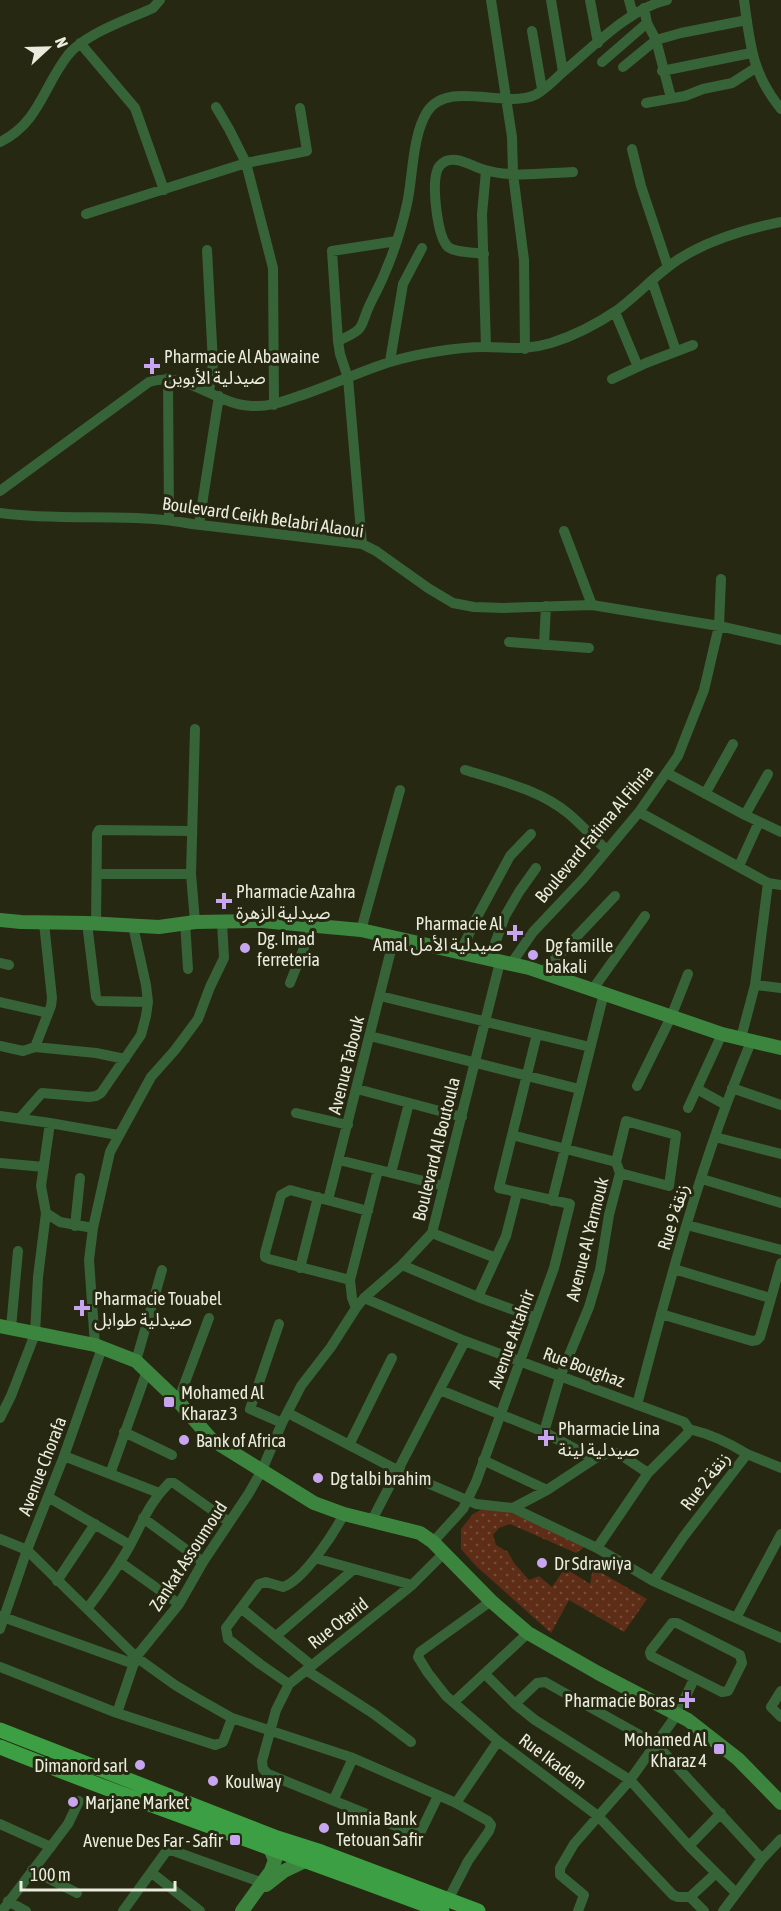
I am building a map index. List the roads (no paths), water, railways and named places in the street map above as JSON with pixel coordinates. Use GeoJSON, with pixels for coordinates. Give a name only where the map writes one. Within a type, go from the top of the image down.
{"type":"FeatureCollection","features":[{"type":"Feature","properties":{"kind":"main road"},"geometry":{"type":"LineString","coordinates":[[0,1730],[92,1768],[321,1852],[445,1905]]}},
{"type":"Feature","properties":{"kind":"main road"},"geometry":{"type":"LineString","coordinates":[[0,1747],[86,1781],[307,1860],[445,1905],[478,1911]]}},
{"type":"Feature","properties":{"kind":"street"},"geometry":{"type":"LineString","coordinates":[[0,142],[23,127],[68,55],[80,44],[153,8],[160,0]]}},
{"type":"Feature","properties":{"kind":"street"},"geometry":{"type":"LineString","coordinates":[[491,0],[512,137],[513,174],[524,260],[525,349]]}},
{"type":"Feature","properties":{"kind":"street"},"geometry":{"type":"LineString","coordinates":[[551,0],[563,72]]}},
{"type":"Feature","properties":{"kind":"street"},"geometry":{"type":"LineString","coordinates":[[591,0],[598,43]]}},
{"type":"Feature","properties":{"kind":"street"},"geometry":{"type":"LineString","coordinates":[[629,0],[633,15]]}},
{"type":"Feature","properties":{"kind":"street"},"geometry":{"type":"LineString","coordinates":[[338,341],[356,333],[361,328],[369,305],[384,278],[407,203],[422,123],[429,109],[445,98],[457,95],[507,99],[528,98],[633,15],[664,0]]}},
{"type":"Feature","properties":{"kind":"street"},"geometry":{"type":"LineString","coordinates":[[744,0],[751,53],[761,80],[781,110]]}},
{"type":"Feature","properties":{"kind":"street"},"geometry":{"type":"LineString","coordinates":[[644,8],[647,23],[656,40],[671,98]]}},
{"type":"Feature","properties":{"kind":"street"},"geometry":{"type":"LineString","coordinates":[[623,67],[656,40],[747,20]]}},
{"type":"Feature","properties":{"kind":"street"},"geometry":{"type":"LineString","coordinates":[[602,62],[647,23]]}},
{"type":"Feature","properties":{"kind":"street"},"geometry":{"type":"LineString","coordinates":[[532,31],[542,89]]}},
{"type":"Feature","properties":{"kind":"street"},"geometry":{"type":"LineString","coordinates":[[80,44],[135,108],[164,190]]}},
{"type":"Feature","properties":{"kind":"street"},"geometry":{"type":"LineString","coordinates":[[663,71],[751,53]]}},
{"type":"Feature","properties":{"kind":"street"},"geometry":{"type":"LineString","coordinates":[[646,103],[685,96],[732,82],[757,67]]}},
{"type":"Feature","properties":{"kind":"street"},"geometry":{"type":"LineString","coordinates":[[216,107],[230,129],[246,164],[273,268],[274,405]]}},
{"type":"Feature","properties":{"kind":"street"},"geometry":{"type":"LineString","coordinates":[[86,214],[246,164],[307,151],[300,108]]}},
{"type":"Feature","properties":{"kind":"street"},"geometry":{"type":"LineString","coordinates":[[632,149],[641,186],[668,267]]}},
{"type":"Feature","properties":{"kind":"street"},"geometry":{"type":"LineString","coordinates":[[484,254],[450,249],[443,241],[435,200],[437,170],[443,162],[450,160],[470,163],[486,171],[513,174],[573,172]]}},
{"type":"Feature","properties":{"kind":"street"},"geometry":{"type":"LineString","coordinates":[[486,171],[482,214],[486,347]]}},
{"type":"Feature","properties":{"kind":"street"},"geometry":{"type":"LineString","coordinates":[[0,491],[148,382],[168,378],[183,381],[240,404],[274,405],[390,361],[465,348],[525,349],[552,343],[615,312],[668,267],[696,248],[734,234],[781,222]]}},
{"type":"Feature","properties":{"kind":"street"},"geometry":{"type":"LineString","coordinates":[[363,544],[348,378],[338,341],[332,251],[397,241]]}},
{"type":"Feature","properties":{"kind":"street"},"geometry":{"type":"LineString","coordinates":[[390,361],[403,284],[422,248]]}},
{"type":"Feature","properties":{"kind":"street"},"geometry":{"type":"LineString","coordinates":[[199,524],[214,394],[207,249]]}},
{"type":"Feature","properties":{"kind":"street"},"geometry":{"type":"LineString","coordinates":[[652,281],[676,351]]}},
{"type":"Feature","properties":{"kind":"street"},"geometry":{"type":"LineString","coordinates":[[615,312],[638,367]]}},
{"type":"Feature","properties":{"kind":"street"},"geometry":{"type":"LineString","coordinates":[[612,380],[693,345]]}},
{"type":"Feature","properties":{"kind":"street"},"geometry":{"type":"LineString","coordinates":[[168,378],[169,519]]}},
{"type":"Feature","properties":{"kind":"street","name":"Boulevard Ceikh Belabri Alaoui"},"geometry":{"type":"LineString","coordinates":[[0,513],[27,516],[169,519],[363,544],[453,603],[474,607],[504,608],[592,605],[719,626],[781,640]]}},
{"type":"Feature","properties":{"kind":"street"},"geometry":{"type":"LineString","coordinates":[[564,531],[592,605]]}},
{"type":"Feature","properties":{"kind":"street","name":"Boulevard Fatima Al Fihria"},"geometry":{"type":"LineString","coordinates":[[500,962],[533,932],[607,850],[639,812],[678,756],[704,690],[719,626],[721,579]]}},
{"type":"Feature","properties":{"kind":"street"},"geometry":{"type":"LineString","coordinates":[[543,645],[546,606]]}},
{"type":"Feature","properties":{"kind":"street"},"geometry":{"type":"LineString","coordinates":[[508,642],[589,648]]}},
{"type":"Feature","properties":{"kind":"street"},"geometry":{"type":"LineString","coordinates":[[188,969],[195,729]]}},
{"type":"Feature","properties":{"kind":"street"},"geometry":{"type":"LineString","coordinates":[[705,794],[733,744]]}},
{"type":"Feature","properties":{"kind":"street"},"geometry":{"type":"LineString","coordinates":[[465,770],[528,790],[548,801],[568,813],[607,850]]}},
{"type":"Feature","properties":{"kind":"street"},"geometry":{"type":"LineString","coordinates":[[667,773],[781,832]]}},
{"type":"Feature","properties":{"kind":"street"},"geometry":{"type":"LineString","coordinates":[[745,815],[768,774]]}},
{"type":"Feature","properties":{"kind":"street"},"geometry":{"type":"LineString","coordinates":[[361,930],[400,790]]}},
{"type":"Feature","properties":{"kind":"street"},"geometry":{"type":"LineString","coordinates":[[639,812],[768,883],[781,885]]}},
{"type":"Feature","properties":{"kind":"street"},"geometry":{"type":"LineString","coordinates":[[740,866],[759,822]]}},
{"type":"Feature","properties":{"kind":"street"},"geometry":{"type":"LineString","coordinates":[[148,1002],[99,1001],[96,997],[92,923],[99,830],[191,831]]}},
{"type":"Feature","properties":{"kind":"street"},"geometry":{"type":"LineString","coordinates":[[460,953],[510,856],[531,834]]}},
{"type":"Feature","properties":{"kind":"street"},"geometry":{"type":"LineString","coordinates":[[500,962],[506,916],[536,868]]}},
{"type":"Feature","properties":{"kind":"street"},"geometry":{"type":"LineString","coordinates":[[97,874],[191,874]]}},
{"type":"Feature","properties":{"kind":"street","name":"Rue 9 زنقة"},"geometry":{"type":"LineString","coordinates":[[637,1405],[687,1225],[746,1040],[768,883]]}},
{"type":"Feature","properties":{"kind":"street"},"geometry":{"type":"LineString","coordinates":[[542,973],[615,896]]}},
{"type":"Feature","properties":{"kind":"street"},"geometry":{"type":"LineString","coordinates":[[537,1034],[499,1188],[552,1201],[590,1047],[599,991],[645,916]]}},
{"type":"Feature","properties":{"kind":"street"},"geometry":{"type":"LineString","coordinates":[[0,920],[159,927],[190,922],[262,921],[361,930],[542,973],[722,1034],[781,1048]]}},
{"type":"Feature","properties":{"kind":"street"},"geometry":{"type":"LineString","coordinates":[[98,1347],[89,1260],[93,1228],[110,1152],[151,1077],[198,1020],[224,958],[222,922]]}},
{"type":"Feature","properties":{"kind":"street"},"geometry":{"type":"LineString","coordinates":[[35,1047],[52,998],[45,923]]}},
{"type":"Feature","properties":{"kind":"street"},"geometry":{"type":"LineString","coordinates":[[290,982],[313,925]]}},
{"type":"Feature","properties":{"kind":"street"},"geometry":{"type":"LineString","coordinates":[[20,1118],[42,1093],[96,1096],[108,1084],[141,1035],[148,1002],[133,926]]}},
{"type":"Feature","properties":{"kind":"street","name":"Avenue Tabouk"},"geometry":{"type":"LineString","coordinates":[[300,1268],[323,1199],[339,1160],[394,938]]}},
{"type":"Feature","properties":{"kind":"street","name":"Boulevard Al Boutoula"},"geometry":{"type":"LineString","coordinates":[[262,1470],[301,1386],[332,1347],[356,1308],[432,1233],[500,962]]}},
{"type":"Feature","properties":{"kind":"street"},"geometry":{"type":"LineString","coordinates":[[637,1086],[671,1017],[688,974]]}},
{"type":"Feature","properties":{"kind":"street"},"geometry":{"type":"LineString","coordinates":[[755,986],[781,988]]}},
{"type":"Feature","properties":{"kind":"street"},"geometry":{"type":"LineString","coordinates":[[380,996],[590,1047]]}},
{"type":"Feature","properties":{"kind":"street"},"geometry":{"type":"LineString","coordinates":[[0,1002],[48,1014]]}},
{"type":"Feature","properties":{"kind":"street"},"geometry":{"type":"LineString","coordinates":[[688,1108],[722,1034]]}},
{"type":"Feature","properties":{"kind":"street"},"geometry":{"type":"LineString","coordinates":[[370,1036],[579,1089]]}},
{"type":"Feature","properties":{"kind":"street"},"geometry":{"type":"LineString","coordinates":[[0,1046],[23,1051],[35,1047],[96,1053],[125,1059]]}},
{"type":"Feature","properties":{"kind":"street"},"geometry":{"type":"LineString","coordinates":[[357,1089],[462,1117]]}},
{"type":"Feature","properties":{"kind":"street"},"geometry":{"type":"LineString","coordinates":[[697,1089],[726,1105]]}},
{"type":"Feature","properties":{"kind":"street"},"geometry":{"type":"LineString","coordinates":[[732,1089],[781,1104]]}},
{"type":"Feature","properties":{"kind":"street"},"geometry":{"type":"LineString","coordinates":[[391,1173],[409,1103]]}},
{"type":"Feature","properties":{"kind":"street"},"geometry":{"type":"LineString","coordinates":[[296,1113],[348,1125]]}},
{"type":"Feature","properties":{"kind":"street"},"geometry":{"type":"LineString","coordinates":[[0,1116],[118,1135]]}},
{"type":"Feature","properties":{"kind":"street","name":"Avenue Al Yarmouk"},"geometry":{"type":"LineString","coordinates":[[544,1432],[560,1377],[597,1279],[626,1121],[676,1135],[669,1186],[618,1167]]}},
{"type":"Feature","properties":{"kind":"street"},"geometry":{"type":"LineString","coordinates":[[0,1418],[11,1396],[34,1334],[46,1214],[41,1186],[50,1123]]}},
{"type":"Feature","properties":{"kind":"street"},"geometry":{"type":"LineString","coordinates":[[512,1135],[564,1148],[618,1167]]}},
{"type":"Feature","properties":{"kind":"street"},"geometry":{"type":"LineString","coordinates":[[715,1137],[781,1154]]}},
{"type":"Feature","properties":{"kind":"street"},"geometry":{"type":"LineString","coordinates":[[339,1160],[444,1186]]}},
{"type":"Feature","properties":{"kind":"street"},"geometry":{"type":"LineString","coordinates":[[0,1163],[44,1167]]}},
{"type":"Feature","properties":{"kind":"street"},"geometry":{"type":"LineString","coordinates":[[356,1308],[352,1298],[350,1280],[378,1170]]}},
{"type":"Feature","properties":{"kind":"street"},"geometry":{"type":"LineString","coordinates":[[75,1226],[80,1178]]}},
{"type":"Feature","properties":{"kind":"street"},"geometry":{"type":"LineString","coordinates":[[702,1179],[781,1203]]}},
{"type":"Feature","properties":{"kind":"street"},"geometry":{"type":"LineString","coordinates":[[350,1280],[269,1259],[265,1257],[265,1253],[281,1195],[290,1190],[368,1211]]}},
{"type":"Feature","properties":{"kind":"street"},"geometry":{"type":"LineString","coordinates":[[478,1297],[506,1236],[517,1193]]}},
{"type":"Feature","properties":{"kind":"street","name":"Avenue Attahrir"},"geometry":{"type":"LineString","coordinates":[[433,1542],[455,1520],[468,1501],[554,1268],[570,1204],[552,1201]]}},
{"type":"Feature","properties":{"kind":"street"},"geometry":{"type":"LineString","coordinates":[[46,1214],[60,1222],[93,1228]]}},
{"type":"Feature","properties":{"kind":"street"},"geometry":{"type":"LineString","coordinates":[[687,1225],[781,1250]]}},
{"type":"Feature","properties":{"kind":"street"},"geometry":{"type":"LineString","coordinates":[[432,1233],[496,1258]]}},
{"type":"Feature","properties":{"kind":"street"},"geometry":{"type":"LineString","coordinates":[[18,1251],[6,1327],[98,1347],[136,1361],[178,1401],[211,1439],[314,1503],[344,1514],[420,1533],[433,1542],[491,1601],[528,1633],[678,1713],[738,1759],[779,1797]]}},
{"type":"Feature","properties":{"kind":"street"},"geometry":{"type":"LineString","coordinates":[[661,1314],[755,1341],[760,1337],[781,1263]]}},
{"type":"Feature","properties":{"kind":"street"},"geometry":{"type":"LineString","coordinates":[[402,1265],[478,1297],[536,1318]]}},
{"type":"Feature","properties":{"kind":"street"},"geometry":{"type":"LineString","coordinates":[[674,1269],[770,1298]]}},
{"type":"Feature","properties":{"kind":"street"},"geometry":{"type":"LineString","coordinates":[[136,1361],[162,1270]]}},
{"type":"Feature","properties":{"kind":"street","name":"Rue Boughaz"},"geometry":{"type":"LineString","coordinates":[[364,1298],[465,1341],[684,1422],[688,1429]]}},
{"type":"Feature","properties":{"kind":"street"},"geometry":{"type":"LineString","coordinates":[[178,1401],[209,1318]]}},
{"type":"Feature","properties":{"kind":"street"},"geometry":{"type":"LineString","coordinates":[[279,1324],[250,1409],[282,1423]]}},
{"type":"Feature","properties":{"kind":"street"},"geometry":{"type":"LineString","coordinates":[[372,1520],[465,1341]]}},
{"type":"Feature","properties":{"kind":"street","name":"Avenue Chorafa"},"geometry":{"type":"LineString","coordinates":[[0,1629],[2,1617],[64,1456],[98,1347]]}},
{"type":"Feature","properties":{"kind":"street"},"geometry":{"type":"LineString","coordinates":[[349,1445],[392,1358]]}},
{"type":"Feature","properties":{"kind":"street"},"geometry":{"type":"LineString","coordinates":[[110,1474],[147,1371]]}},
{"type":"Feature","properties":{"kind":"street"},"geometry":{"type":"LineString","coordinates":[[440,1390],[544,1432],[594,1459]]}},
{"type":"Feature","properties":{"kind":"street"},"geometry":{"type":"LineString","coordinates":[[288,1413],[397,1470],[468,1501],[513,1508],[597,1548],[653,1581],[781,1638]]}},
{"type":"Feature","properties":{"kind":"street"},"geometry":{"type":"LineString","coordinates":[[597,1548],[648,1473],[687,1434],[688,1429]]}},
{"type":"Feature","properties":{"kind":"street","name":"Rue 2 زنقة"},"geometry":{"type":"LineString","coordinates":[[653,1581],[684,1536],[747,1454],[710,1434],[688,1429]]}},
{"type":"Feature","properties":{"kind":"street"},"geometry":{"type":"LineString","coordinates":[[124,1432],[172,1455]]}},
{"type":"Feature","properties":{"kind":"street"},"geometry":{"type":"LineString","coordinates":[[513,1508],[547,1490],[594,1459],[608,1453],[616,1453],[648,1473]]}},
{"type":"Feature","properties":{"kind":"street"},"geometry":{"type":"LineString","coordinates":[[747,1454],[781,1468]]}},
{"type":"Feature","properties":{"kind":"street"},"geometry":{"type":"LineString","coordinates":[[64,1456],[159,1493]]}},
{"type":"Feature","properties":{"kind":"street"},"geometry":{"type":"LineString","coordinates":[[483,1460],[547,1490]]}},
{"type":"Feature","properties":{"kind":"street","name":"Zankat Assoumoud"},"geometry":{"type":"LineString","coordinates":[[117,1713],[135,1660],[179,1604],[229,1522],[241,1516],[262,1470]]}},
{"type":"Feature","properties":{"kind":"street"},"geometry":{"type":"LineString","coordinates":[[87,1609],[120,1563],[143,1518],[159,1493],[172,1482],[229,1522]]}},
{"type":"Feature","properties":{"kind":"street"},"geometry":{"type":"LineString","coordinates":[[48,1497],[130,1545]]}},
{"type":"Feature","properties":{"kind":"street"},"geometry":{"type":"LineString","coordinates":[[289,1684],[250,1657],[226,1636],[226,1628],[259,1584],[266,1582],[285,1587],[294,1580],[315,1558],[344,1514]]}},
{"type":"Feature","properties":{"kind":"street"},"geometry":{"type":"LineString","coordinates":[[143,1518],[203,1563]]}},
{"type":"Feature","properties":{"kind":"street"},"geometry":{"type":"LineString","coordinates":[[57,1581],[95,1524]]}},
{"type":"Feature","properties":{"kind":"street"},"geometry":{"type":"LineString","coordinates":[[736,1618],[781,1534]]}},
{"type":"Feature","properties":{"kind":"street"},"geometry":{"type":"LineString","coordinates":[[0,1539],[27,1550],[135,1660]]}},
{"type":"Feature","properties":{"kind":"street","name":"Rue Otarid"},"geometry":{"type":"LineString","coordinates":[[334,1799],[266,1773],[263,1769],[262,1761],[276,1710],[289,1684],[412,1585],[444,1553]]}},
{"type":"Feature","properties":{"kind":"street"},"geometry":{"type":"LineString","coordinates":[[315,1558],[412,1585]]}},
{"type":"Feature","properties":{"kind":"street"},"geometry":{"type":"LineString","coordinates":[[120,1563],[179,1604]]}},
{"type":"Feature","properties":{"kind":"street"},"geometry":{"type":"LineString","coordinates":[[276,1636],[354,1569]]}},
{"type":"Feature","properties":{"kind":"street","name":"Rue Ikadem"},"geometry":{"type":"LineString","coordinates":[[491,1601],[421,1651],[418,1655],[431,1678],[446,1696],[498,1741],[598,1816],[673,1895],[690,1897],[704,1911]]}},
{"type":"Feature","properties":{"kind":"street"},"geometry":{"type":"LineString","coordinates":[[241,1608],[309,1667],[411,1742]]}},
{"type":"Feature","properties":{"kind":"street"},"geometry":{"type":"LineString","coordinates":[[2,1617],[135,1660],[232,1718],[353,1758],[456,1803],[484,1818],[491,1825],[489,1831],[468,1862],[445,1905]]}},
{"type":"Feature","properties":{"kind":"street"},"geometry":{"type":"LineString","coordinates":[[672,1623],[677,1623],[737,1653],[741,1658],[739,1670],[726,1692],[694,1679],[650,1654],[672,1623]]}},
{"type":"Feature","properties":{"kind":"street"},"geometry":{"type":"LineString","coordinates":[[454,1702],[528,1633]]}},
{"type":"Feature","properties":{"kind":"street"},"geometry":{"type":"LineString","coordinates":[[0,1667],[117,1713],[215,1745],[223,1742],[232,1718]]}},
{"type":"Feature","properties":{"kind":"street"},"geometry":{"type":"LineString","coordinates":[[485,1674],[515,1704],[553,1732],[630,1780],[715,1874],[736,1893]]}},
{"type":"Feature","properties":{"kind":"street"},"geometry":{"type":"LineString","coordinates":[[578,1911],[584,1895],[560,1875],[559,1871],[574,1845],[630,1780],[678,1713],[694,1679]]}},
{"type":"Feature","properties":{"kind":"street"},"geometry":{"type":"LineString","coordinates":[[515,1704],[537,1683],[545,1682],[656,1744],[762,1859]]}},
{"type":"Feature","properties":{"kind":"street"},"geometry":{"type":"LineString","coordinates":[[781,1691],[771,1708],[781,1717]]}},
{"type":"Feature","properties":{"kind":"street"},"geometry":{"type":"LineString","coordinates":[[456,1803],[498,1741]]}},
{"type":"Feature","properties":{"kind":"street"},"geometry":{"type":"LineString","coordinates":[[353,1758],[334,1799],[418,1834],[438,1796]]}},
{"type":"Feature","properties":{"kind":"street"},"geometry":{"type":"LineString","coordinates":[[2,1911],[68,1824],[79,1801]]}},
{"type":"Feature","properties":{"kind":"street"},"geometry":{"type":"LineString","coordinates":[[689,1846],[721,1813]]}},
{"type":"Feature","properties":{"kind":"street"},"geometry":{"type":"LineString","coordinates":[[0,1824],[51,1846]]}},
{"type":"Feature","properties":{"kind":"street"},"geometry":{"type":"LineString","coordinates":[[723,1911],[762,1859],[781,1839]]}},
{"type":"Feature","properties":{"kind":"street"},"geometry":{"type":"LineString","coordinates":[[242,1911],[271,1872],[275,1860],[270,1846]]}},
{"type":"Feature","properties":{"kind":"street"},"geometry":{"type":"LineString","coordinates":[[123,1911],[152,1873],[165,1851],[169,1849],[260,1887]]}},
{"type":"Feature","properties":{"kind":"street"},"geometry":{"type":"LineString","coordinates":[[260,1887],[284,1871],[307,1860]]}},
{"type":"Feature","properties":{"kind":"street"},"geometry":{"type":"LineString","coordinates":[[32,1870],[77,1893]]}},
{"type":"Feature","properties":{"kind":"street"},"geometry":{"type":"LineString","coordinates":[[152,1873],[200,1911]]}},
{"type":"Feature","properties":{"kind":"street"},"geometry":{"type":"LineString","coordinates":[[690,1897],[715,1874]]}},
{"type":"Feature","properties":{"kind":"street"},"geometry":{"type":"LineString","coordinates":[[8,1901],[26,1911]]}},
{"type":"Feature","properties":{"kind":"place","name":"Pharmacie Al Abawaine صيدلية الأبوين"},"geometry":{"type":"Point","coordinates":[152,366]}},
{"type":"Feature","properties":{"kind":"place","name":"Pharmacie Azahra صيدلية الزهرة"},"geometry":{"type":"Point","coordinates":[224,901]}},
{"type":"Feature","properties":{"kind":"place","name":"Pharmacie Al Amal صيدلية الأمل"},"geometry":{"type":"Point","coordinates":[515,933]}},
{"type":"Feature","properties":{"kind":"place","name":"Dg. Imad ferreteria"},"geometry":{"type":"Point","coordinates":[245,948]}},
{"type":"Feature","properties":{"kind":"place","name":"Dg famille bakali"},"geometry":{"type":"Point","coordinates":[533,955]}},
{"type":"Feature","properties":{"kind":"place","name":"Pharmacie Touabel صيدلية طوابل"},"geometry":{"type":"Point","coordinates":[82,1308]}},
{"type":"Feature","properties":{"kind":"place","name":"Mohamed Al Kharaz 3"},"geometry":{"type":"Point","coordinates":[169,1402]}},
{"type":"Feature","properties":{"kind":"place","name":"Pharmacie Lina صيدلية لينة"},"geometry":{"type":"Point","coordinates":[546,1438]}},
{"type":"Feature","properties":{"kind":"place","name":"Bank of Africa"},"geometry":{"type":"Point","coordinates":[184,1440]}},
{"type":"Feature","properties":{"kind":"place","name":"Dg talbi brahim"},"geometry":{"type":"Point","coordinates":[318,1478]}},
{"type":"Feature","properties":{"kind":"place","name":"Dr Sdrawiya"},"geometry":{"type":"Point","coordinates":[542,1563]}},
{"type":"Feature","properties":{"kind":"place","name":"Pharmacie Boras"},"geometry":{"type":"Point","coordinates":[687,1700]}},
{"type":"Feature","properties":{"kind":"place","name":"Mohamed Al Kharaz 4"},"geometry":{"type":"Point","coordinates":[719,1749]}},
{"type":"Feature","properties":{"kind":"place","name":"Dimanord sarl"},"geometry":{"type":"Point","coordinates":[140,1765]}},
{"type":"Feature","properties":{"kind":"place","name":"Koulway"},"geometry":{"type":"Point","coordinates":[213,1781]}},
{"type":"Feature","properties":{"kind":"place","name":"Marjane Market"},"geometry":{"type":"Point","coordinates":[73,1802]}},
{"type":"Feature","properties":{"kind":"place","name":"Umnia Bank Tetouan Safir"},"geometry":{"type":"Point","coordinates":[324,1828]}},
{"type":"Feature","properties":{"kind":"place","name":"Avenue Des Far - Safir"},"geometry":{"type":"Point","coordinates":[235,1840]}}]}
